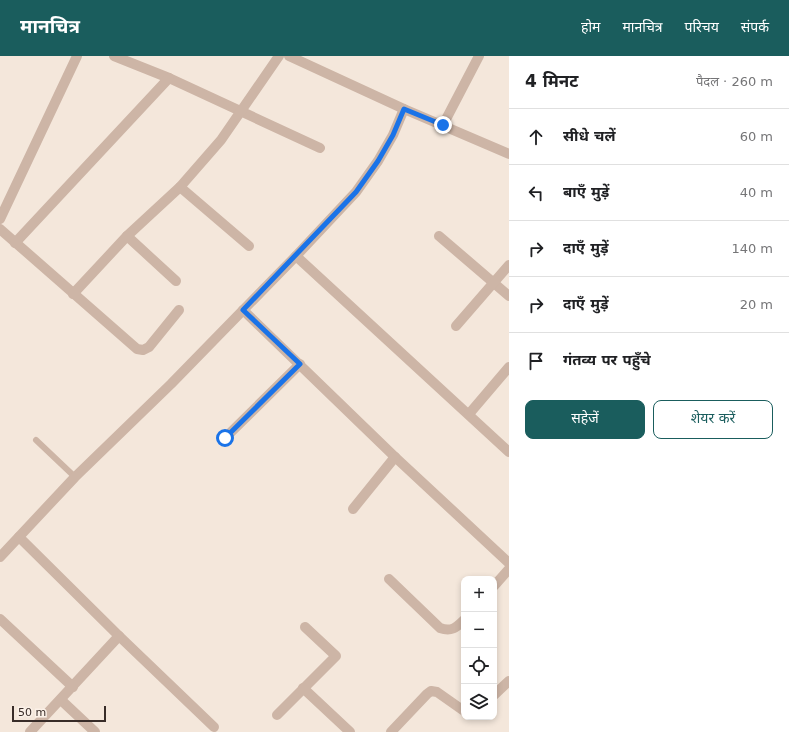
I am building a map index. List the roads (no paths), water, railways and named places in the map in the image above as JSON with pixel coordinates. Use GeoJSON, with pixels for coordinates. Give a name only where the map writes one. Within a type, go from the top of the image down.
{"type":"FeatureCollection","features":[{"type":"Feature","properties":{"kind":"street"},"geometry":{"type":"LineString","coordinates":[[0,219],[77,56]]}},
{"type":"Feature","properties":{"kind":"street"},"geometry":{"type":"LineString","coordinates":[[114,56],[169,78],[320,148]]}},
{"type":"Feature","properties":{"kind":"street"},"geometry":{"type":"LineString","coordinates":[[73,294],[127,236],[180,187],[221,140],[242,112],[279,56]]}},
{"type":"Feature","properties":{"kind":"street"},"geometry":{"type":"LineString","coordinates":[[289,56],[404,109],[509,154]]}},
{"type":"Feature","properties":{"kind":"street"},"geometry":{"type":"LineString","coordinates":[[443,125],[479,56]]}},
{"type":"Feature","properties":{"kind":"street"},"geometry":{"type":"LineString","coordinates":[[15,243],[169,78]]}},
{"type":"Feature","properties":{"kind":"street"},"geometry":{"type":"LineString","coordinates":[[0,557],[75,478],[171,384],[296,256],[360,186],[378,161],[393,135],[404,109]]}},
{"type":"Feature","properties":{"kind":"street"},"geometry":{"type":"LineString","coordinates":[[180,187],[249,246]]}},
{"type":"Feature","properties":{"kind":"street"},"geometry":{"type":"LineString","coordinates":[[0,229],[137,349],[143,350],[149,347],[179,310]]}},
{"type":"Feature","properties":{"kind":"street"},"geometry":{"type":"LineString","coordinates":[[127,236],[176,281]]}},
{"type":"Feature","properties":{"kind":"street"},"geometry":{"type":"LineString","coordinates":[[439,236],[509,296]]}},
{"type":"Feature","properties":{"kind":"street"},"geometry":{"type":"LineString","coordinates":[[296,256],[509,452]]}},
{"type":"Feature","properties":{"kind":"street"},"geometry":{"type":"LineString","coordinates":[[456,326],[509,265]]}},
{"type":"Feature","properties":{"kind":"street"},"geometry":{"type":"LineString","coordinates":[[243,310],[395,457],[509,563]]}},
{"type":"Feature","properties":{"kind":"street"},"geometry":{"type":"LineString","coordinates":[[225,438],[300,364]]}},
{"type":"Feature","properties":{"kind":"street"},"geometry":{"type":"LineString","coordinates":[[469,414],[509,367]]}},
{"type":"Feature","properties":{"kind":"street"},"geometry":{"type":"LineString","coordinates":[[353,509],[395,457]]}},
{"type":"Feature","properties":{"kind":"street"},"geometry":{"type":"LineString","coordinates":[[19,537],[214,727]]}},
{"type":"Feature","properties":{"kind":"street"},"geometry":{"type":"LineString","coordinates":[[497,583],[509,569]]}},
{"type":"Feature","properties":{"kind":"street"},"geometry":{"type":"LineString","coordinates":[[389,579],[440,628],[447,631],[453,629],[461,622]]}},
{"type":"Feature","properties":{"kind":"street"},"geometry":{"type":"LineString","coordinates":[[0,619],[73,687]]}},
{"type":"Feature","properties":{"kind":"street"},"geometry":{"type":"LineString","coordinates":[[277,715],[336,656],[305,627]]}},
{"type":"Feature","properties":{"kind":"street"},"geometry":{"type":"LineString","coordinates":[[30,732],[119,636]]}},
{"type":"Feature","properties":{"kind":"street"},"geometry":{"type":"LineString","coordinates":[[497,693],[509,681]]}},
{"type":"Feature","properties":{"kind":"street"},"geometry":{"type":"LineString","coordinates":[[303,688],[350,732]]}},
{"type":"Feature","properties":{"kind":"street"},"geometry":{"type":"LineString","coordinates":[[391,732],[426,694],[431,691],[436,692],[461,709]]}},
{"type":"Feature","properties":{"kind":"street"},"geometry":{"type":"LineString","coordinates":[[61,700],[95,732]]}},
{"type":"Feature","properties":{"kind":"lane"},"geometry":{"type":"LineString","coordinates":[[36,440],[75,478]]}}]}
